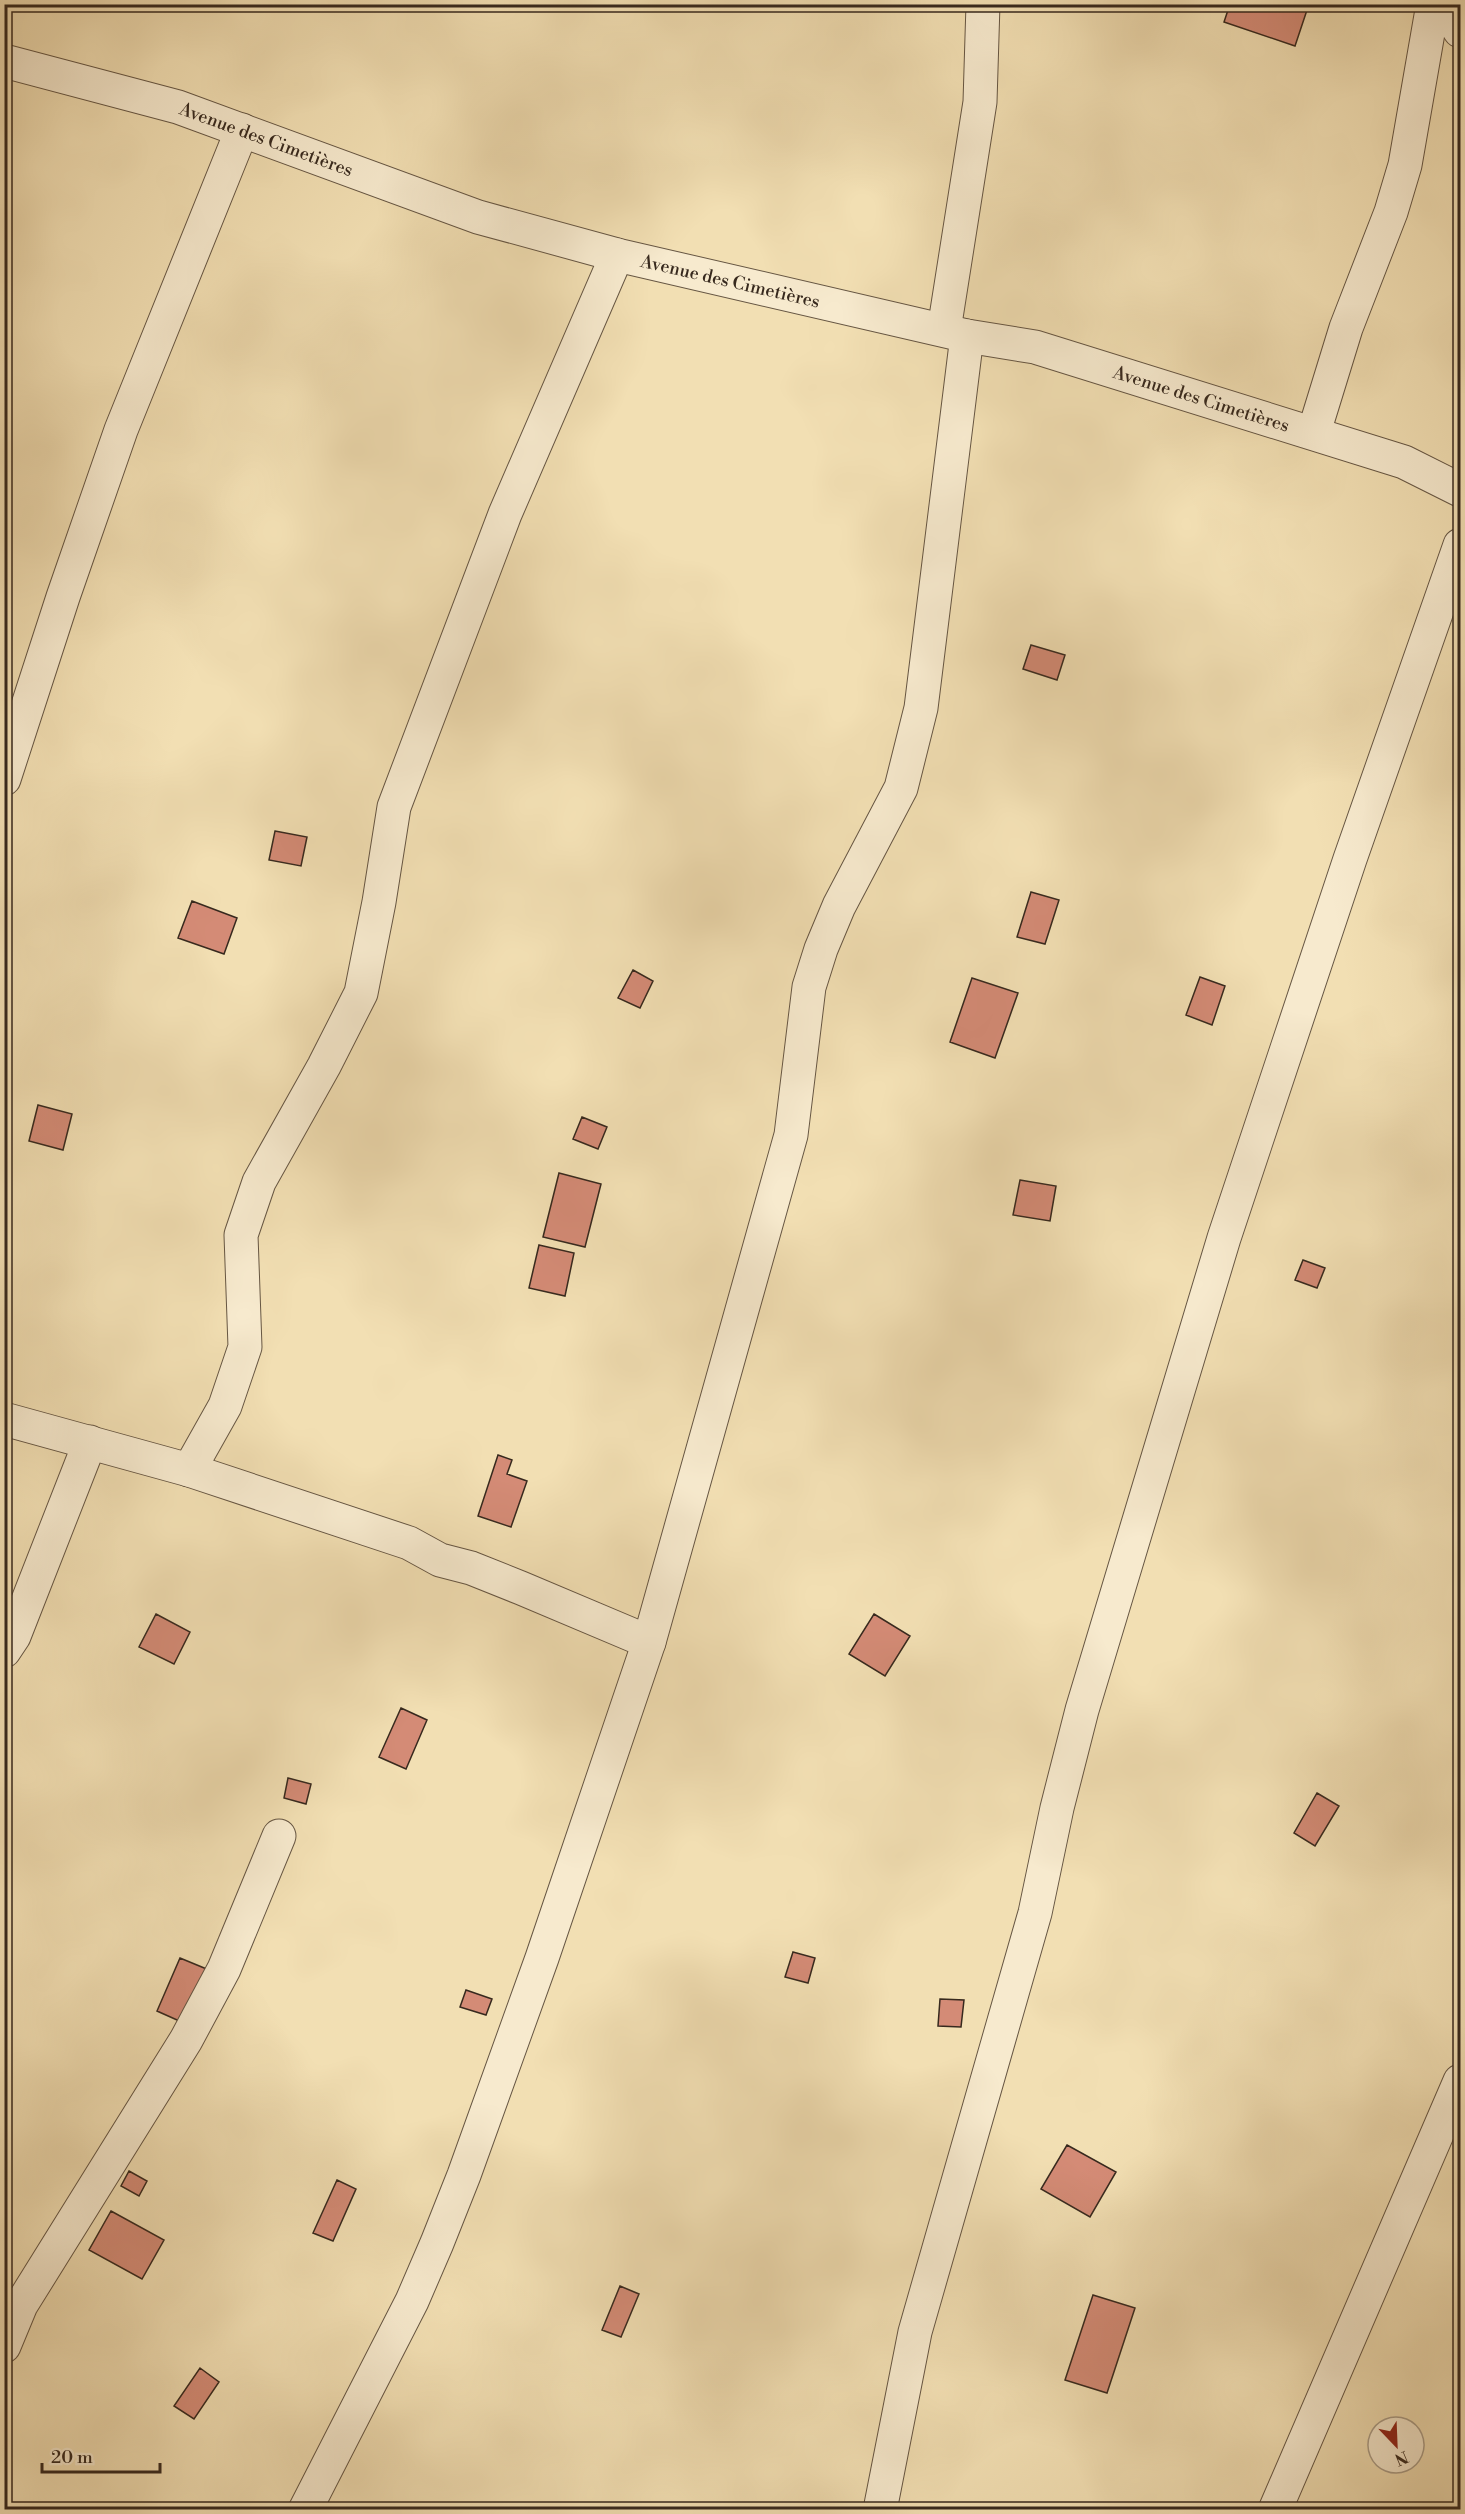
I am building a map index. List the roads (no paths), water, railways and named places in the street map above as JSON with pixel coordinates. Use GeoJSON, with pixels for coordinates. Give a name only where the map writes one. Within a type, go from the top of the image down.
{"type":"FeatureCollection","features":[{"type":"Feature","properties":{"kind":"street"},"geometry":{"type":"LineString","coordinates":[[305,2510],[412,2301],[464,2175],[546,1946],[649,1642],[792,1135],[809,987],[839,906],[901,788],[912,752],[921,708],[980,102],[983,4]]}},
{"type":"Feature","properties":{"kind":"street"},"geometry":{"type":"LineString","coordinates":[[1314,432],[1346,327],[1391,212],[1405,165],[1433,4]]}},
{"type":"Feature","properties":{"kind":"street"},"geometry":{"type":"LineString","coordinates":[[1442,4],[1461,31]]}},
{"type":"Feature","properties":{"kind":"street","name":"Avenue des Cimetières"},"geometry":{"type":"LineString","coordinates":[[4,61],[178,107],[478,217],[617,255],[956,333],[1035,347],[1314,432],[1404,462],[1461,490]]}},
{"type":"Feature","properties":{"kind":"street"},"geometry":{"type":"LineString","coordinates":[[4,779],[63,597],[121,430],[242,130]]}},
{"type":"Feature","properties":{"kind":"street"},"geometry":{"type":"LineString","coordinates":[[189,1470],[225,1406],[245,1347],[241,1235],[259,1182],[324,1066],[361,993],[379,902],[394,807],[505,514],[617,255]]}},
{"type":"Feature","properties":{"kind":"street"},"geometry":{"type":"LineString","coordinates":[[880,2510],[915,2332],[1035,1913],[1057,1808],[1082,1710],[1224,1238],[1350,859],[1461,545]]}},
{"type":"Feature","properties":{"kind":"street"},"geometry":{"type":"LineString","coordinates":[[4,1419],[189,1470],[409,1542],[440,1560],[471,1568],[649,1642]]}},
{"type":"Feature","properties":{"kind":"street"},"geometry":{"type":"LineString","coordinates":[[4,1651],[14,1636],[90,1442]]}},
{"type":"Feature","properties":{"kind":"street"},"geometry":{"type":"LineString","coordinates":[[4,2346],[21,2305],[186,2040],[224,1969],[279,1836]]}},
{"type":"Feature","properties":{"kind":"street"},"geometry":{"type":"LineString","coordinates":[[1275,2510],[1461,2081]]}}]}
